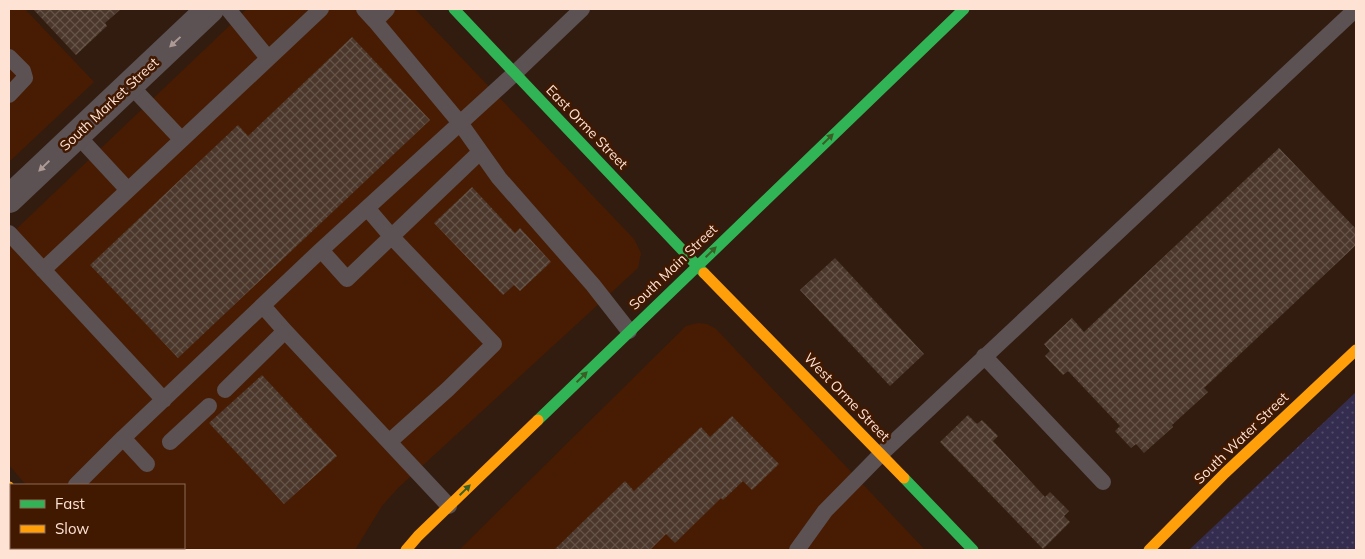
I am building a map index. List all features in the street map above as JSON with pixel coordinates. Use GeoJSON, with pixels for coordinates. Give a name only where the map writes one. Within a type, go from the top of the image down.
{"type":"FeatureCollection","features":[{"type":"Feature","properties":{"kind":"street","name":"South Market Street"},"geometry":{"type":"LineString","coordinates":[[10,196],[210,9]]}},
{"type":"Feature","properties":{"kind":"street","name":"East Orme Street"},"geometry":{"type":"LineString","coordinates":[[454,9],[697,266]]}},
{"type":"Feature","properties":{"kind":"street","name":"South Main Street"},"geometry":{"type":"LineString","coordinates":[[408,549],[418,536],[629,331],[964,9]]}},
{"type":"Feature","properties":{"kind":"street","name":"West Orme Street"},"geometry":{"type":"LineString","coordinates":[[697,266],[974,550]]}},
{"type":"Feature","properties":{"kind":"street","name":"South Water Street"},"geometry":{"type":"LineString","coordinates":[[1148,550],[1225,473],[1356,350]]}},
{"type":"Feature","properties":{"kind":"lane"},"geometry":{"type":"LineString","coordinates":[[228,9],[268,58]]}},
{"type":"Feature","properties":{"kind":"lane"},"geometry":{"type":"LineString","coordinates":[[43,270],[320,9]]}},
{"type":"Feature","properties":{"kind":"lane"},"geometry":{"type":"LineString","coordinates":[[387,9],[369,15],[460,123],[499,178],[593,286],[629,331]]}},
{"type":"Feature","properties":{"kind":"lane"},"geometry":{"type":"LineString","coordinates":[[77,484],[321,250],[515,73],[582,9]]}},
{"type":"Feature","properties":{"kind":"lane"},"geometry":{"type":"LineString","coordinates":[[797,550],[825,511],[881,454],[1356,9]]}},
{"type":"Feature","properties":{"kind":"lane"},"geometry":{"type":"LineString","coordinates":[[9,56],[23,71],[25,78],[9,95]]}},
{"type":"Feature","properties":{"kind":"lane"},"geometry":{"type":"LineString","coordinates":[[130,85],[182,139]]}},
{"type":"Feature","properties":{"kind":"lane"},"geometry":{"type":"LineString","coordinates":[[77,135],[128,190]]}},
{"type":"Feature","properties":{"kind":"lane"},"geometry":{"type":"LineString","coordinates":[[321,250],[347,279],[480,152]]}},
{"type":"Feature","properties":{"kind":"lane"},"geometry":{"type":"LineString","coordinates":[[367,208],[391,236],[494,344],[448,389],[389,442]]}},
{"type":"Feature","properties":{"kind":"lane"},"geometry":{"type":"LineString","coordinates":[[9,233],[164,400]]}},
{"type":"Feature","properties":{"kind":"lane"},"geometry":{"type":"LineString","coordinates":[[263,306],[449,506]]}},
{"type":"Feature","properties":{"kind":"lane"},"geometry":{"type":"LineString","coordinates":[[222,387],[247,369],[285,331]]}},
{"type":"Feature","properties":{"kind":"lane"},"geometry":{"type":"LineString","coordinates":[[984,356],[1103,482]]}},
{"type":"Feature","properties":{"kind":"lane"},"geometry":{"type":"LineString","coordinates":[[176,437],[206,402]]}},
{"type":"Feature","properties":{"kind":"lane"},"geometry":{"type":"LineString","coordinates":[[123,438],[147,464]]}},
{"type":"Feature","properties":{"kind":"shaded area"},"geometry":{"type":"Polygon","coordinates":[[[9,9],[25,9],[94,82],[9,162],[9,9]]]}},
{"type":"Feature","properties":{"kind":"shaded area"},"geometry":{"type":"Polygon","coordinates":[[[247,9],[415,9],[634,239],[641,253],[638,268],[397,489],[382,506],[355,550],[82,550],[185,549],[185,484],[25,484],[9,465],[9,236],[247,9]]]}},
{"type":"Feature","properties":{"kind":"shaded area"},"geometry":{"type":"Polygon","coordinates":[[[698,323],[707,324],[716,329],[925,550],[459,550],[686,326],[698,323]]]}},
{"type":"Feature","properties":{"kind":"shaded area"},"geometry":{"type":"Polygon","coordinates":[[[1356,392],[1356,550],[1189,550],[1356,392]]]}},
{"type":"Feature","properties":{"kind":"building"},"geometry":{"type":"Polygon","coordinates":[[[33,9],[121,9],[105,23],[107,26],[76,55],[33,9]]]}},
{"type":"Feature","properties":{"kind":"building"},"geometry":{"type":"Polygon","coordinates":[[[352,37],[430,120],[178,358],[90,265],[238,125],[248,136],[352,37]]]}},
{"type":"Feature","properties":{"kind":"building"},"geometry":{"type":"Polygon","coordinates":[[[1279,148],[1356,229],[1356,245],[1204,388],[1208,392],[1172,425],[1173,427],[1144,453],[1136,444],[1131,448],[1115,431],[1120,426],[1068,371],[1063,375],[1045,356],[1050,351],[1044,344],[1072,318],[1084,332],[1279,148]]]}},
{"type":"Feature","properties":{"kind":"building"},"geometry":{"type":"Polygon","coordinates":[[[472,187],[515,233],[520,228],[551,262],[520,291],[514,285],[503,295],[434,223],[472,187]]]}},
{"type":"Feature","properties":{"kind":"building"},"geometry":{"type":"Polygon","coordinates":[[[835,258],[924,354],[890,386],[800,290],[835,258]]]}},
{"type":"Feature","properties":{"kind":"building"},"geometry":{"type":"Polygon","coordinates":[[[262,375],[337,456],[284,504],[209,423],[262,375]]]}},
{"type":"Feature","properties":{"kind":"building"},"geometry":{"type":"Polygon","coordinates":[[[968,415],[977,424],[982,420],[998,436],[993,441],[1045,497],[1050,492],[1069,511],[1064,516],[1070,522],[1043,549],[940,442],[968,415]]]}},
{"type":"Feature","properties":{"kind":"building"},"geometry":{"type":"Polygon","coordinates":[[[732,416],[779,464],[752,490],[743,481],[723,500],[721,498],[675,543],[666,534],[650,550],[554,550],[625,481],[634,491],[701,427],[710,437],[732,416]]]}},
{"type":"Feature","properties":{"kind":"traffic: fast"},"geometry":{"type":"LineString","coordinates":[[454,9],[704,273]]}},
{"type":"Feature","properties":{"kind":"traffic: fast"},"geometry":{"type":"LineString","coordinates":[[538,420],[964,9]]}},
{"type":"Feature","properties":{"kind":"traffic: fast"},"geometry":{"type":"LineString","coordinates":[[904,478],[973,550]]}},
{"type":"Feature","properties":{"kind":"traffic: slow"},"geometry":{"type":"LineString","coordinates":[[704,273],[904,478]]}},
{"type":"Feature","properties":{"kind":"traffic: slow"},"geometry":{"type":"LineString","coordinates":[[1149,550],[1225,473],[1356,350]]}},
{"type":"Feature","properties":{"kind":"traffic: slow"},"geometry":{"type":"LineString","coordinates":[[406,550],[418,536],[538,420]]}}]}
